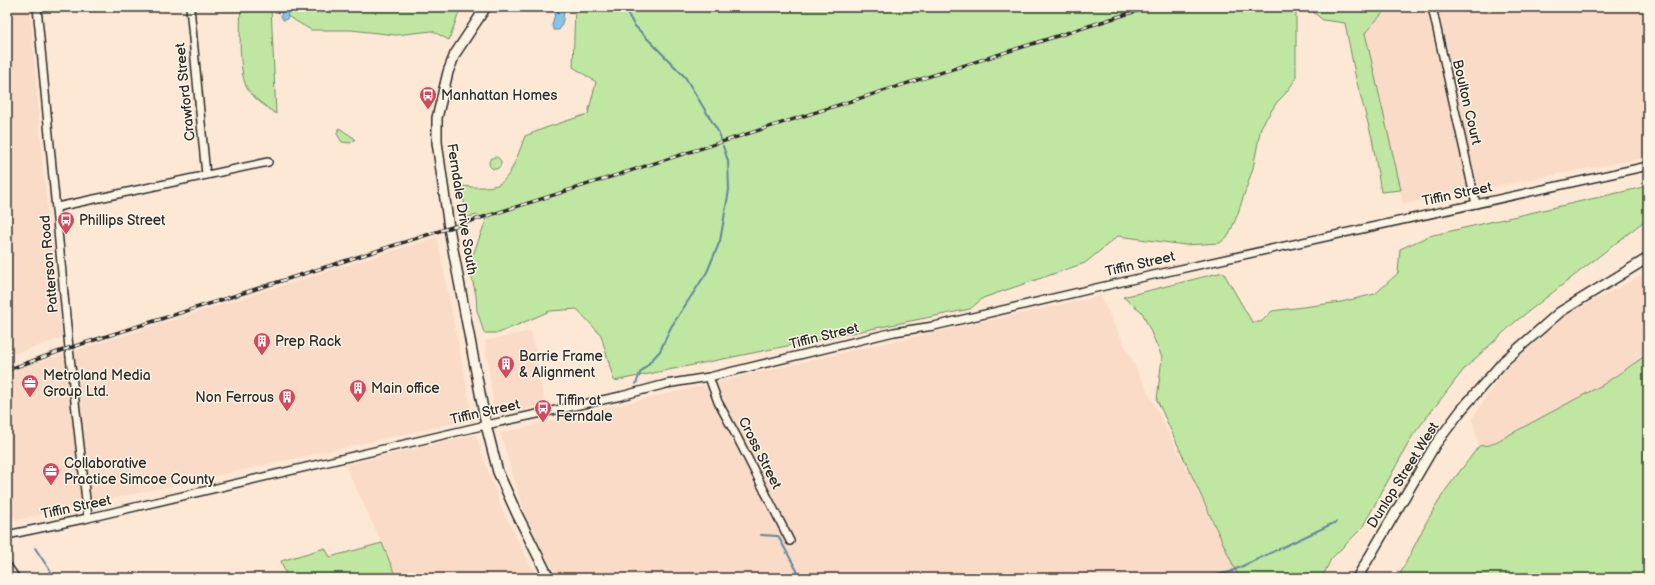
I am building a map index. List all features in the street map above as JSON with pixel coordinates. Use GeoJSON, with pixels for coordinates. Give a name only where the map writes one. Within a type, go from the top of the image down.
{"type":"FeatureCollection","features":[{"type":"Feature","properties":{"kind":"highway"},"geometry":{"type":"LineString","coordinates":[[7,568],[14,578]]}},
{"type":"Feature","properties":{"kind":"main road","name":"Ferndale Drive South"},"geometry":{"type":"LineString","coordinates":[[486,7],[455,54],[448,72],[437,118],[437,142],[449,228],[486,425],[498,472],[548,578]]}},
{"type":"Feature","properties":{"kind":"main road","name":"Dunlop Street West"},"geometry":{"type":"LineString","coordinates":[[1356,578],[1435,445],[1462,409],[1504,361],[1560,312],[1648,258]]}},
{"type":"Feature","properties":{"kind":"street","name":"Patterson Road"},"geometry":{"type":"LineString","coordinates":[[37,7],[57,207],[69,348],[88,518]]}},
{"type":"Feature","properties":{"kind":"street","name":"Crawford Street"},"geometry":{"type":"LineString","coordinates":[[190,7],[206,175]]}},
{"type":"Feature","properties":{"kind":"street","name":"Boulton Court"},"geometry":{"type":"LineString","coordinates":[[1432,7],[1476,204]]}},
{"type":"Feature","properties":{"kind":"street"},"geometry":{"type":"LineString","coordinates":[[57,207],[268,162]]}},
{"type":"Feature","properties":{"kind":"street","name":"Tiffin Street"},"geometry":{"type":"LineString","coordinates":[[7,535],[88,518],[486,425],[621,396],[666,384],[709,377],[894,332],[934,326],[1126,281],[1648,166]]}},
{"type":"Feature","properties":{"kind":"street","name":"Cross Street"},"geometry":{"type":"LineString","coordinates":[[709,377],[718,402],[790,540]]}},
{"type":"Feature","properties":{"kind":"shaded area"},"geometry":{"type":"Polygon","coordinates":[[[7,7],[30,7],[44,180],[62,338],[7,356],[7,7]]]}},
{"type":"Feature","properties":{"kind":"shaded area"},"geometry":{"type":"Polygon","coordinates":[[[1388,7],[1648,7],[1648,157],[1403,204],[1365,33],[1388,7]]]}},
{"type":"Feature","properties":{"kind":"shaded area"},"geometry":{"type":"Polygon","coordinates":[[[437,237],[473,419],[16,520],[7,507],[7,372],[437,237]]]}},
{"type":"Feature","properties":{"kind":"shaded area"},"geometry":{"type":"Polygon","coordinates":[[[1648,272],[1648,354],[1604,384],[1490,445],[1479,446],[1472,419],[1501,374],[1566,315],[1648,272]]]}},
{"type":"Feature","properties":{"kind":"shaded area"},"geometry":{"type":"Polygon","coordinates":[[[1100,296],[1235,566],[1239,578],[558,578],[529,526],[500,433],[872,346],[1100,296]]]}},
{"type":"Feature","properties":{"kind":"shaded area"},"geometry":{"type":"Polygon","coordinates":[[[531,331],[545,405],[501,414],[494,410],[485,341],[531,331]]]}},
{"type":"Feature","properties":{"kind":"shaded area"},"geometry":{"type":"Polygon","coordinates":[[[475,435],[502,509],[537,578],[394,578],[396,577],[382,543],[345,465],[475,435]]]}},
{"type":"Feature","properties":{"kind":"green space"},"geometry":{"type":"Polygon","coordinates":[[[241,7],[271,7],[276,114],[254,97],[248,90],[245,83],[240,50],[241,7]]]}},
{"type":"Feature","properties":{"kind":"green space"},"geometry":{"type":"Polygon","coordinates":[[[272,7],[461,7],[449,40],[432,31],[396,35],[351,30],[311,30],[272,7]]]}},
{"type":"Feature","properties":{"kind":"green space"},"geometry":{"type":"Polygon","coordinates":[[[575,7],[1296,7],[1296,79],[1277,102],[1261,127],[1253,168],[1238,213],[1229,235],[1220,243],[1185,245],[1118,236],[1085,263],[983,298],[970,309],[614,381],[601,335],[577,309],[550,311],[499,333],[484,333],[477,310],[476,295],[469,266],[486,220],[478,215],[467,217],[461,186],[487,187],[501,183],[509,174],[525,136],[588,114],[596,82],[573,67],[575,7]]]}},
{"type":"Feature","properties":{"kind":"green space"},"geometry":{"type":"Polygon","coordinates":[[[1307,7],[1388,7],[1365,33],[1401,190],[1381,192],[1372,138],[1356,79],[1345,23],[1323,20],[1307,7]]]}},
{"type":"Feature","properties":{"kind":"green space"},"geometry":{"type":"Polygon","coordinates":[[[339,128],[355,140],[350,143],[342,142],[337,134],[339,128]]]}},
{"type":"Feature","properties":{"kind":"green space"},"geometry":{"type":"Polygon","coordinates":[[[493,157],[497,157],[501,163],[497,169],[493,169],[489,165],[489,161],[493,157]]]}},
{"type":"Feature","properties":{"kind":"green space"},"geometry":{"type":"Polygon","coordinates":[[[1648,186],[1648,218],[1515,322],[1465,368],[1413,435],[1362,528],[1331,559],[1322,578],[1239,578],[1157,400],[1162,357],[1142,312],[1123,297],[1223,272],[1252,322],[1261,322],[1272,311],[1341,302],[1375,294],[1398,273],[1400,249],[1429,236],[1648,186]]]}},
{"type":"Feature","properties":{"kind":"green space"},"geometry":{"type":"Polygon","coordinates":[[[1648,354],[1648,578],[1398,578],[1427,521],[1445,491],[1479,446],[1490,445],[1604,384],[1648,354]]]}},
{"type":"Feature","properties":{"kind":"green space"},"geometry":{"type":"Polygon","coordinates":[[[382,543],[396,577],[287,578],[281,561],[325,548],[330,557],[382,543]]]}},
{"type":"Feature","properties":{"kind":"water"},"geometry":{"type":"Polygon","coordinates":[[[282,7],[288,7],[288,18],[285,20],[283,20],[281,16],[282,7]]]}},
{"type":"Feature","properties":{"kind":"water"},"geometry":{"type":"Polygon","coordinates":[[[557,7],[564,7],[563,16],[559,30],[554,30],[552,25],[557,7]]]}},
{"type":"Feature","properties":{"kind":"waterway"},"geometry":{"type":"LineString","coordinates":[[624,7],[634,25],[685,77],[719,133],[721,139]]}},
{"type":"Feature","properties":{"kind":"waterway"},"geometry":{"type":"LineString","coordinates":[[636,384],[640,373],[660,351],[671,327],[707,272],[720,241],[729,190],[728,161],[723,146]]}},
{"type":"Feature","properties":{"kind":"waterway"},"geometry":{"type":"LineString","coordinates":[[1204,578],[1230,572],[1336,522]]}},
{"type":"Feature","properties":{"kind":"waterway"},"geometry":{"type":"LineString","coordinates":[[761,535],[778,536],[801,578]]}},
{"type":"Feature","properties":{"kind":"waterway"},"geometry":{"type":"LineString","coordinates":[[35,548],[55,578]]}},
{"type":"Feature","properties":{"kind":"railway"},"geometry":{"type":"LineString","coordinates":[[7,370],[69,348],[1149,7]]}},
{"type":"Feature","properties":{"kind":"place","name":"Manhattan Homes"},"geometry":{"type":"Point","coordinates":[428,110]}},
{"type":"Feature","properties":{"kind":"place","name":"Phillips Street"},"geometry":{"type":"Point","coordinates":[66,235]}},
{"type":"Feature","properties":{"kind":"place","name":"Prep Rack"},"geometry":{"type":"Point","coordinates":[262,356]}},
{"type":"Feature","properties":{"kind":"place","name":"Barrie Frame & Alignment"},"geometry":{"type":"Point","coordinates":[506,379]}},
{"type":"Feature","properties":{"kind":"place","name":"Metroland Media Group Ltd."},"geometry":{"type":"Point","coordinates":[30,398]}},
{"type":"Feature","properties":{"kind":"place","name":"Main office"},"geometry":{"type":"Point","coordinates":[358,403]}},
{"type":"Feature","properties":{"kind":"place","name":"Non Ferrous"},"geometry":{"type":"Point","coordinates":[287,412]}},
{"type":"Feature","properties":{"kind":"place","name":"Tiffin at Ferndale"},"geometry":{"type":"Point","coordinates":[543,423]}},
{"type":"Feature","properties":{"kind":"place","name":"Collaborative Practice Simcoe County"},"geometry":{"type":"Point","coordinates":[51,486]}}]}
